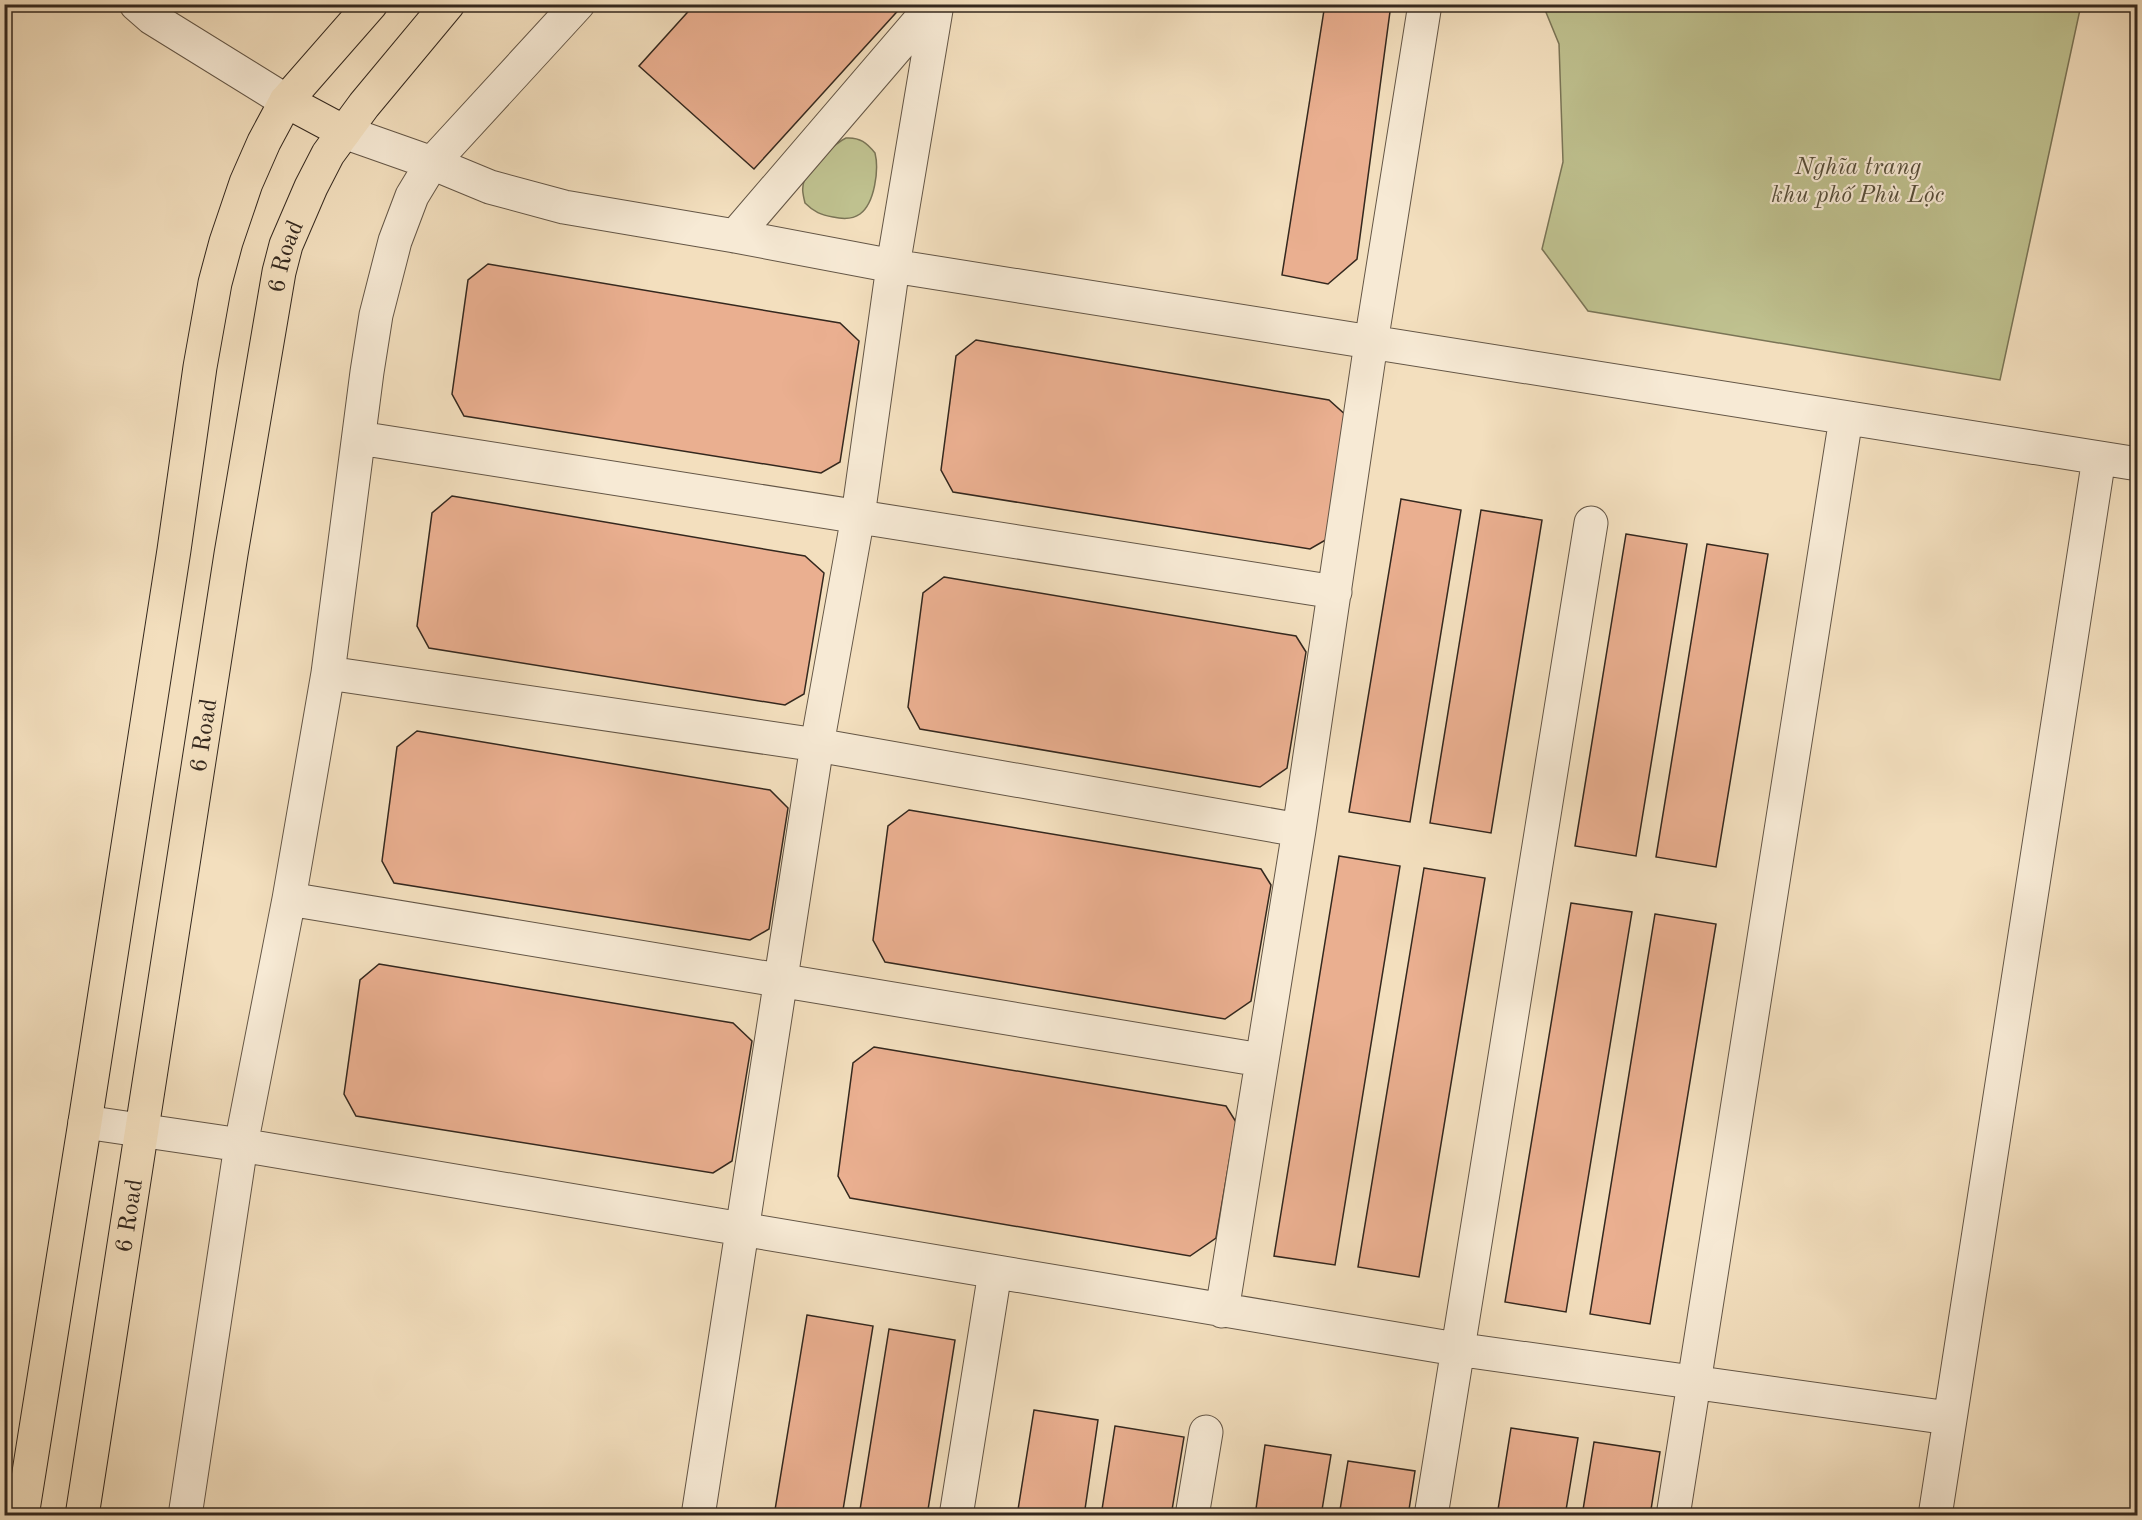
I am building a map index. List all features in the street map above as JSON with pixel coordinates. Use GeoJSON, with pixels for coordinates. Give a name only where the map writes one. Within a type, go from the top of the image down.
{"type":"FeatureCollection","features":[{"type":"Feature","properties":{"kind":"main road"},"geometry":{"type":"LineString","coordinates":[[22,1515],[85,1122],[208,319],[226,242],[246,183],[264,142],[286,101],[371,4]]}},
{"type":"Feature","properties":{"kind":"main road","name":"6 Road"},"geometry":{"type":"LineString","coordinates":[[82,1515],[231,554],[279,272],[286,245],[328,154],[364,105],[448,4]]}},
{"type":"Feature","properties":{"kind":"main road"},"geometry":{"type":"LineString","coordinates":[[286,101],[344,132]]}},
{"type":"Feature","properties":{"kind":"street"},"geometry":{"type":"LineString","coordinates":[[136,4],[152,18],[286,101]]}},
{"type":"Feature","properties":{"kind":"street"},"geometry":{"type":"LineString","coordinates":[[185,1515],[241,1145],[289,898],[328,673],[376,315],[395,241],[412,196],[432,163],[578,4]]}},
{"type":"Feature","properties":{"kind":"street"},"geometry":{"type":"LineString","coordinates":[[735,236],[936,4]]}},
{"type":"Feature","properties":{"kind":"street"},"geometry":{"type":"LineString","coordinates":[[698,1515],[817,745],[858,516],[893,266],[936,4]]}},
{"type":"Feature","properties":{"kind":"street"},"geometry":{"type":"LineString","coordinates":[[1222,1311],[1299,830],[1371,344],[1425,4]]}},
{"type":"Feature","properties":{"kind":"street"},"geometry":{"type":"LineString","coordinates":[[344,132],[432,163],[490,187],[564,207],[893,266],[1371,344],[2138,464]]}},
{"type":"Feature","properties":{"kind":"street"},"geometry":{"type":"LineString","coordinates":[[1673,1515],[1846,418]]}},
{"type":"Feature","properties":{"kind":"street"},"geometry":{"type":"LineString","coordinates":[[359,438],[1335,592]]}},
{"type":"Feature","properties":{"kind":"street"},"geometry":{"type":"LineString","coordinates":[[1935,1515],[2099,458]]}},
{"type":"Feature","properties":{"kind":"street"},"geometry":{"type":"LineString","coordinates":[[1431,1515],[1591,523]]}},
{"type":"Feature","properties":{"kind":"street"},"geometry":{"type":"LineString","coordinates":[[328,673],[817,745],[1299,830]]}},
{"type":"Feature","properties":{"kind":"street"},"geometry":{"type":"LineString","coordinates":[[289,898],[1261,1060]]}},
{"type":"Feature","properties":{"kind":"street"},"geometry":{"type":"LineString","coordinates":[[85,1122],[241,1145],[1456,1349],[1949,1418]]}},
{"type":"Feature","properties":{"kind":"street"},"geometry":{"type":"LineString","coordinates":[[956,1515],[995,1272]]}},
{"type":"Feature","properties":{"kind":"street"},"geometry":{"type":"LineString","coordinates":[[1192,1515],[1206,1432]]}},
{"type":"Feature","properties":{"kind":"green space","name":"Nghĩa trang khu phố Phù Lộc"},"geometry":{"type":"Polygon","coordinates":[[[1543,5],[2081,5],[2000,380],[1588,311],[1542,249],[1563,162],[1559,44],[1543,5]]]}},
{"type":"Feature","properties":{"kind":"green space"},"geometry":{"type":"Polygon","coordinates":[[[846,138],[863,141],[875,153],[876,176],[872,194],[865,209],[854,217],[840,218],[821,214],[811,209],[805,203],[803,188],[808,174],[817,162],[846,138]]]}},
{"type":"Feature","properties":{"kind":"building"},"geometry":{"type":"Polygon","coordinates":[[[695,4],[904,4],[754,169],[639,66],[695,4]]]}},
{"type":"Feature","properties":{"kind":"building"},"geometry":{"type":"Polygon","coordinates":[[[1325,4],[1391,4],[1357,259],[1328,284],[1282,275],[1325,4]]]}},
{"type":"Feature","properties":{"kind":"building"},"geometry":{"type":"Polygon","coordinates":[[[488,264],[840,323],[859,341],[840,462],[821,473],[464,416],[452,394],[468,280],[488,264]]]}},
{"type":"Feature","properties":{"kind":"building"},"geometry":{"type":"Polygon","coordinates":[[[976,340],[1329,400],[1348,417],[1329,538],[1310,549],[953,492],[941,470],[956,356],[976,340]]]}},
{"type":"Feature","properties":{"kind":"building"},"geometry":{"type":"Polygon","coordinates":[[[452,496],[805,556],[824,573],[804,694],[785,705],[429,648],[417,626],[432,513],[452,496]]]}},
{"type":"Feature","properties":{"kind":"building"},"geometry":{"type":"Polygon","coordinates":[[[1401,499],[1461,510],[1410,822],[1349,812],[1401,499]]]}},
{"type":"Feature","properties":{"kind":"building"},"geometry":{"type":"Polygon","coordinates":[[[1481,510],[1542,520],[1491,833],[1430,823],[1481,510]]]}},
{"type":"Feature","properties":{"kind":"building"},"geometry":{"type":"Polygon","coordinates":[[[1626,534],[1687,544],[1636,856],[1575,846],[1626,534]]]}},
{"type":"Feature","properties":{"kind":"building"},"geometry":{"type":"Polygon","coordinates":[[[1707,544],[1768,554],[1716,867],[1656,857],[1707,544]]]}},
{"type":"Feature","properties":{"kind":"building"},"geometry":{"type":"Polygon","coordinates":[[[944,577],[1296,636],[1306,652],[1287,768],[1260,787],[920,729],[908,707],[923,593],[944,577]]]}},
{"type":"Feature","properties":{"kind":"building"},"geometry":{"type":"Polygon","coordinates":[[[417,731],[770,790],[788,808],[769,929],[750,940],[394,883],[382,861],[397,747],[417,731]]]}},
{"type":"Feature","properties":{"kind":"building"},"geometry":{"type":"Polygon","coordinates":[[[909,810],[1261,869],[1271,885],[1251,1001],[1225,1019],[885,962],[873,940],[888,826],[909,810]]]}},
{"type":"Feature","properties":{"kind":"building"},"geometry":{"type":"Polygon","coordinates":[[[1339,856],[1400,866],[1335,1265],[1274,1256],[1339,856]]]}},
{"type":"Feature","properties":{"kind":"building"},"geometry":{"type":"Polygon","coordinates":[[[1424,868],[1485,878],[1419,1277],[1358,1267],[1424,868]]]}},
{"type":"Feature","properties":{"kind":"building"},"geometry":{"type":"Polygon","coordinates":[[[1571,903],[1632,912],[1566,1312],[1505,1302],[1571,903]]]}},
{"type":"Feature","properties":{"kind":"building"},"geometry":{"type":"Polygon","coordinates":[[[1655,914],[1716,924],[1650,1324],[1590,1314],[1655,914]]]}},
{"type":"Feature","properties":{"kind":"building"},"geometry":{"type":"Polygon","coordinates":[[[379,964],[733,1023],[752,1041],[732,1161],[713,1173],[356,1116],[344,1094],[360,980],[379,964]]]}},
{"type":"Feature","properties":{"kind":"building"},"geometry":{"type":"Polygon","coordinates":[[[874,1047],[1226,1106],[1236,1122],[1216,1238],[1190,1256],[850,1198],[838,1176],[853,1063],[874,1047]]]}},
{"type":"Feature","properties":{"kind":"building"},"geometry":{"type":"Polygon","coordinates":[[[807,1315],[873,1326],[842,1516],[774,1516],[807,1315]]]}},
{"type":"Feature","properties":{"kind":"building"},"geometry":{"type":"Polygon","coordinates":[[[889,1329],[955,1340],[927,1516],[859,1516],[889,1329]]]}},
{"type":"Feature","properties":{"kind":"building"},"geometry":{"type":"Polygon","coordinates":[[[1034,1410],[1098,1420],[1084,1516],[1017,1516],[1034,1410]]]}},
{"type":"Feature","properties":{"kind":"building"},"geometry":{"type":"Polygon","coordinates":[[[1115,1426],[1184,1437],[1171,1516],[1101,1516],[1115,1426]]]}},
{"type":"Feature","properties":{"kind":"building"},"geometry":{"type":"Polygon","coordinates":[[[1511,1428],[1578,1438],[1565,1516],[1497,1516],[1511,1428]]]}},
{"type":"Feature","properties":{"kind":"building"},"geometry":{"type":"Polygon","coordinates":[[[1594,1442],[1660,1452],[1650,1516],[1582,1516],[1594,1442]]]}},
{"type":"Feature","properties":{"kind":"building"},"geometry":{"type":"Polygon","coordinates":[[[1265,1445],[1331,1455],[1321,1516],[1255,1516],[1265,1445]]]}},
{"type":"Feature","properties":{"kind":"building"},"geometry":{"type":"Polygon","coordinates":[[[1348,1461],[1415,1471],[1408,1516],[1339,1516],[1348,1461]]]}}]}
